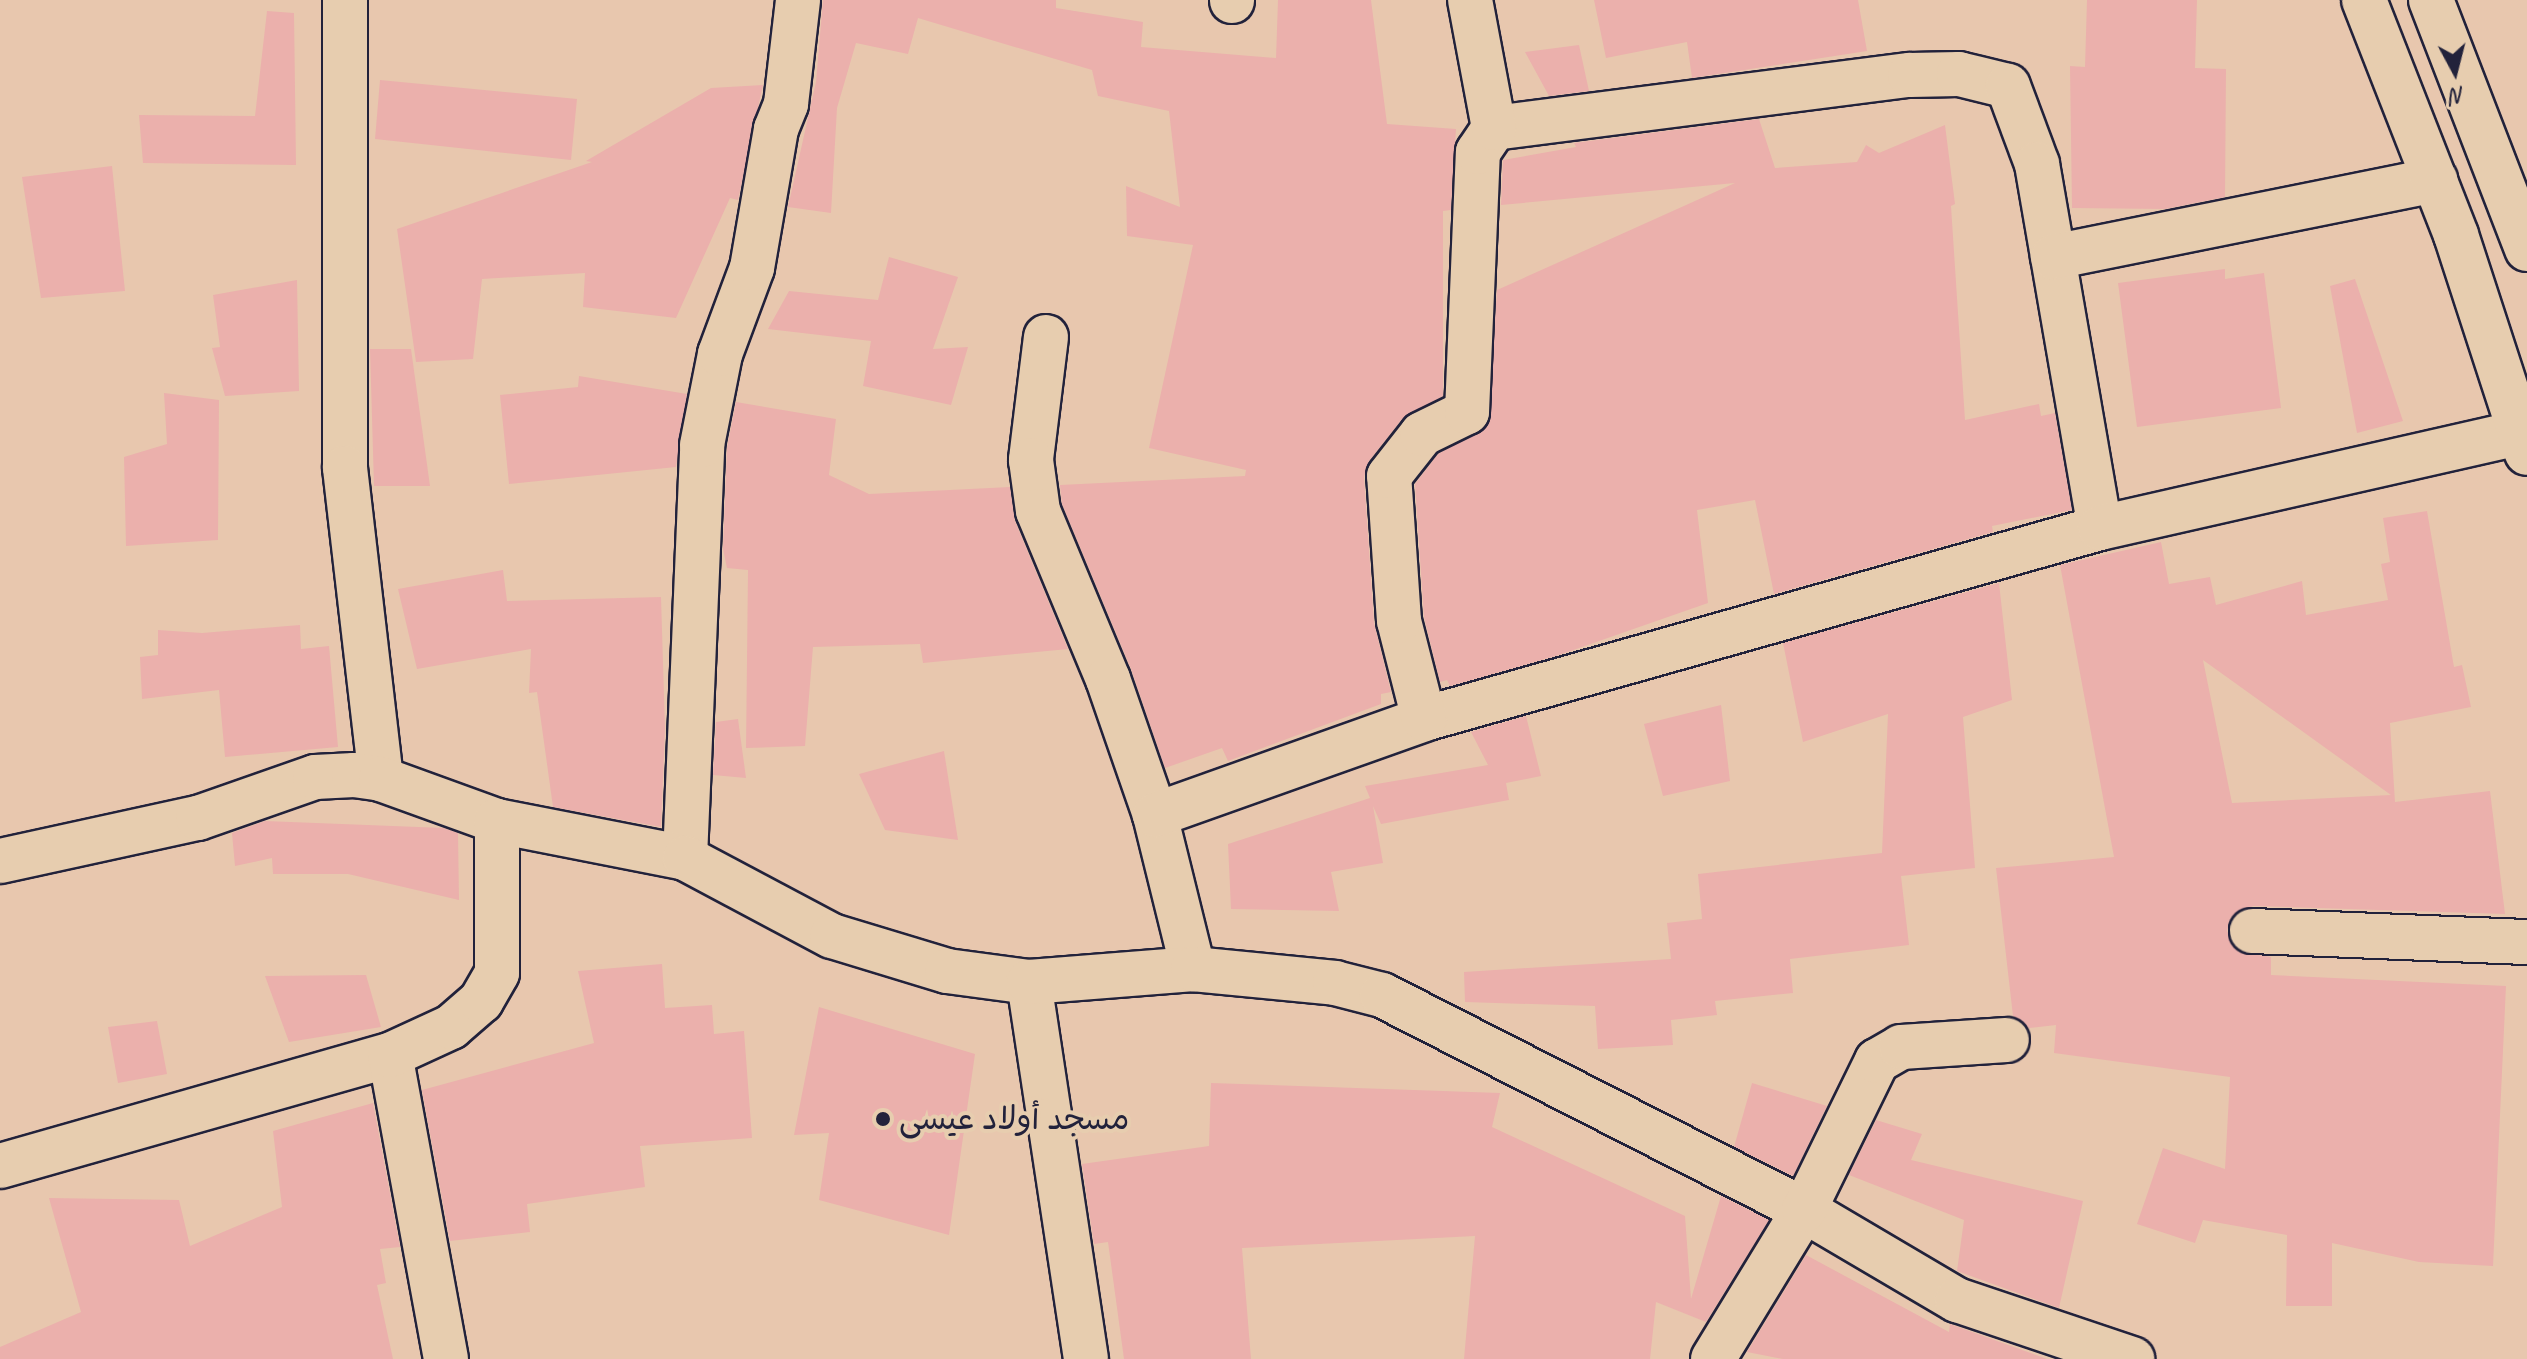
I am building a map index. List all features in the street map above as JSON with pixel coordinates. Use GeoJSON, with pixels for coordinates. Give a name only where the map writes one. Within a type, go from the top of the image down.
{"type":"FeatureCollection","features":[{"type":"Feature","properties":{"kind":"street"},"geometry":{"type":"LineString","coordinates":[[345,0],[345,468],[381,779]]}},
{"type":"Feature","properties":{"kind":"street"},"geometry":{"type":"LineString","coordinates":[[685,858],[702,445],[720,354],[752,268],[776,129],[786,104],[798,0]]}},
{"type":"Feature","properties":{"kind":"street"},"geometry":{"type":"LineString","coordinates":[[1424,719],[1399,621],[1389,476],[1422,434],[1467,412],[1478,152],[1494,128],[1470,0]]}},
{"type":"Feature","properties":{"kind":"street"},"geometry":{"type":"LineString","coordinates":[[1155,815],[1424,719],[2100,528],[2524,442],[2435,180],[2364,0]]}},
{"type":"Feature","properties":{"kind":"street"},"geometry":{"type":"LineString","coordinates":[[2431,0],[2527,249]]}},
{"type":"Feature","properties":{"kind":"street"},"geometry":{"type":"LineString","coordinates":[[1494,128],[1910,75],[1959,74],[2008,86],[2037,164],[2100,528]]}},
{"type":"Feature","properties":{"kind":"street"},"geometry":{"type":"LineString","coordinates":[[2053,257],[2435,180]]}},
{"type":"Feature","properties":{"kind":"street"},"geometry":{"type":"LineString","coordinates":[[1046,337],[1031,460],[1038,511],[1108,679],[1155,815],[1193,969]]}},
{"type":"Feature","properties":{"kind":"street"},"geometry":{"type":"LineString","coordinates":[[0,861],[198,818],[315,777],[381,779],[497,821],[685,858],[832,936],[947,971],[1029,982],[1193,969],[1335,983],[1382,995],[1804,1210],[1957,1300],[2132,1359]]}},
{"type":"Feature","properties":{"kind":"street"},"geometry":{"type":"LineString","coordinates":[[0,1166],[390,1055],[451,1027],[481,1001],[497,973],[497,821]]}},
{"type":"Feature","properties":{"kind":"street"},"geometry":{"type":"LineString","coordinates":[[2252,931],[2527,942]]}},
{"type":"Feature","properties":{"kind":"street"},"geometry":{"type":"LineString","coordinates":[[1029,982],[1086,1359]]}},
{"type":"Feature","properties":{"kind":"street"},"geometry":{"type":"LineString","coordinates":[[1713,1359],[1804,1210],[1877,1061],[1901,1047],[2007,1040]]}},
{"type":"Feature","properties":{"kind":"street"},"geometry":{"type":"LineString","coordinates":[[390,1055],[446,1359]]}},
{"type":"Feature","properties":{"kind":"building"},"geometry":{"type":"Polygon","coordinates":[[[823,0],[1056,0],[1056,8],[1143,22],[1141,47],[1276,58],[1278,0],[1371,0],[1387,124],[1456,129],[1451,210],[1443,211],[1443,396],[1402,419],[1369,461],[1364,477],[1374,623],[1391,692],[1381,694],[1381,704],[1228,761],[1222,748],[1165,768],[1131,669],[1062,504],[1060,485],[1245,476],[1246,470],[1149,448],[1193,245],[1127,236],[1126,186],[1180,207],[1169,111],[1098,96],[1092,70],[918,18],[908,54],[856,43],[837,108],[831,213],[788,207],[816,82],[823,0]]]}},
{"type":"Feature","properties":{"kind":"building"},"geometry":{"type":"Polygon","coordinates":[[[1594,0],[1858,0],[1867,51],[1692,78],[1687,42],[1606,58],[1594,0]]]}},
{"type":"Feature","properties":{"kind":"building"},"geometry":{"type":"Polygon","coordinates":[[[2087,0],[2197,0],[2195,68],[2226,69],[2225,197],[2165,209],[2072,208],[2070,66],[2085,67],[2087,0]]]}},
{"type":"Feature","properties":{"kind":"building"},"geometry":{"type":"Polygon","coordinates":[[[267,11],[294,13],[296,165],[143,163],[139,115],[255,116],[267,11]]]}},
{"type":"Feature","properties":{"kind":"building"},"geometry":{"type":"Polygon","coordinates":[[[1579,45],[1589,91],[1549,96],[1525,52],[1579,45]]]}},
{"type":"Feature","properties":{"kind":"building"},"geometry":{"type":"Polygon","coordinates":[[[380,80],[577,99],[571,160],[375,139],[380,80]]]}},
{"type":"Feature","properties":{"kind":"building"},"geometry":{"type":"Polygon","coordinates":[[[763,85],[738,200],[730,198],[676,318],[583,307],[585,273],[482,279],[473,359],[416,362],[397,229],[592,162],[586,161],[711,88],[763,85]]]}},
{"type":"Feature","properties":{"kind":"building"},"geometry":{"type":"Polygon","coordinates":[[[1759,119],[1775,168],[1857,162],[1866,145],[1879,153],[1945,125],[1955,204],[1951,206],[1965,420],[2039,404],[2041,416],[2055,413],[2072,510],[1992,526],[1993,532],[1774,594],[1755,500],[1697,510],[1708,603],[1559,655],[1450,686],[1447,680],[1440,682],[1424,617],[1415,484],[1438,454],[1488,425],[1497,290],[1735,183],[1501,205],[1503,160],[1576,147],[1574,143],[1759,119]]]}},
{"type":"Feature","properties":{"kind":"building"},"geometry":{"type":"Polygon","coordinates":[[[112,166],[125,291],[41,298],[22,177],[112,166]]]}},
{"type":"Feature","properties":{"kind":"building"},"geometry":{"type":"Polygon","coordinates":[[[889,257],[958,277],[933,349],[968,347],[951,405],[863,386],[871,341],[768,329],[789,291],[878,300],[889,257]]]}},
{"type":"Feature","properties":{"kind":"building"},"geometry":{"type":"Polygon","coordinates":[[[2225,269],[2225,279],[2264,273],[2281,408],[2137,427],[2118,283],[2225,269]]]}},
{"type":"Feature","properties":{"kind":"building"},"geometry":{"type":"Polygon","coordinates":[[[2355,279],[2403,421],[2357,433],[2330,286],[2355,279]]]}},
{"type":"Feature","properties":{"kind":"building"},"geometry":{"type":"Polygon","coordinates":[[[297,280],[299,391],[225,396],[212,348],[220,347],[213,295],[297,280]]]}},
{"type":"Feature","properties":{"kind":"building"},"geometry":{"type":"Polygon","coordinates":[[[370,349],[411,349],[430,486],[374,486],[370,349]]]}},
{"type":"Feature","properties":{"kind":"building"},"geometry":{"type":"Polygon","coordinates":[[[579,376],[687,394],[676,467],[509,484],[500,395],[578,387],[579,376]]]}},
{"type":"Feature","properties":{"kind":"building"},"geometry":{"type":"Polygon","coordinates":[[[164,393],[219,400],[218,540],[126,546],[124,457],[167,444],[164,393]]]}},
{"type":"Feature","properties":{"kind":"building"},"geometry":{"type":"Polygon","coordinates":[[[736,402],[836,419],[829,475],[869,494],[1010,487],[1015,521],[1068,649],[923,663],[920,644],[813,647],[805,746],[746,748],[748,570],[727,568],[723,549],[727,448],[736,402]]]}},
{"type":"Feature","properties":{"kind":"building"},"geometry":{"type":"Polygon","coordinates":[[[2427,511],[2454,667],[2462,665],[2471,707],[2390,723],[2395,802],[2490,791],[2505,914],[2253,906],[2231,917],[2227,931],[2239,952],[2271,957],[2271,975],[2506,986],[2493,1266],[2419,1262],[2332,1243],[2332,1306],[2286,1306],[2287,1235],[2203,1220],[2195,1243],[2137,1224],[2163,1148],[2225,1169],[2230,1077],[2054,1053],[2056,1025],[2029,1028],[2013,1016],[1996,868],[2114,857],[2060,565],[2161,542],[2169,584],[2210,577],[2216,605],[2302,581],[2306,615],[2388,600],[2381,564],[2390,562],[2383,518],[2427,511]],[[2203,660],[2232,803],[2391,795],[2203,660]]]}},
{"type":"Feature","properties":{"kind":"building"},"geometry":{"type":"Polygon","coordinates":[[[503,570],[507,601],[661,597],[665,729],[661,827],[553,807],[537,692],[529,693],[531,649],[417,669],[398,589],[503,570]]]}},
{"type":"Feature","properties":{"kind":"building"},"geometry":{"type":"Polygon","coordinates":[[[1999,583],[2012,700],[1963,717],[1975,868],[1901,876],[1909,945],[1790,959],[1793,993],[1715,1001],[1717,1015],[1671,1020],[1673,1045],[1598,1049],[1595,1006],[1465,1002],[1464,972],[1671,959],[1667,923],[1702,919],[1698,874],[1882,853],[1888,714],[1803,742],[1783,643],[1999,583]]]}},
{"type":"Feature","properties":{"kind":"building"},"geometry":{"type":"Polygon","coordinates":[[[300,625],[301,649],[329,646],[338,747],[225,757],[219,690],[142,699],[140,657],[158,655],[158,630],[202,633],[300,625]]]}},
{"type":"Feature","properties":{"kind":"building"},"geometry":{"type":"Polygon","coordinates":[[[1721,705],[1730,781],[1663,796],[1644,724],[1721,705]]]}},
{"type":"Feature","properties":{"kind":"building"},"geometry":{"type":"Polygon","coordinates":[[[1526,716],[1541,776],[1506,783],[1509,800],[1381,824],[1373,806],[1383,863],[1331,872],[1339,911],[1231,909],[1228,844],[1370,798],[1365,786],[1488,765],[1471,732],[1526,716]]]}},
{"type":"Feature","properties":{"kind":"building"},"geometry":{"type":"Polygon","coordinates":[[[738,719],[746,778],[713,775],[716,722],[738,719]]]}},
{"type":"Feature","properties":{"kind":"building"},"geometry":{"type":"Polygon","coordinates":[[[944,751],[958,840],[885,830],[859,774],[944,751]]]}},
{"type":"Feature","properties":{"kind":"building"},"geometry":{"type":"Polygon","coordinates":[[[265,821],[444,828],[458,833],[459,900],[348,874],[273,874],[272,858],[235,866],[232,833],[265,821]]]}},
{"type":"Feature","properties":{"kind":"building"},"geometry":{"type":"Polygon","coordinates":[[[662,964],[665,1008],[712,1005],[714,1034],[744,1031],[752,1138],[640,1146],[645,1187],[527,1204],[530,1232],[450,1241],[422,1090],[594,1043],[578,971],[662,964]]]}},
{"type":"Feature","properties":{"kind":"building"},"geometry":{"type":"Polygon","coordinates":[[[366,975],[381,1027],[289,1042],[265,976],[366,975]]]}},
{"type":"Feature","properties":{"kind":"building"},"geometry":{"type":"Polygon","coordinates":[[[819,1007],[975,1054],[949,1235],[819,1200],[829,1133],[794,1135],[819,1007]]]}},
{"type":"Feature","properties":{"kind":"building"},"geometry":{"type":"Polygon","coordinates":[[[157,1021],[167,1074],[118,1083],[108,1027],[157,1021]]]}},
{"type":"Feature","properties":{"kind":"building"},"geometry":{"type":"Polygon","coordinates":[[[1211,1083],[1500,1093],[1492,1127],[1685,1216],[1691,1299],[1721,1196],[1769,1220],[1706,1322],[1656,1302],[1650,1359],[1464,1359],[1475,1236],[1242,1248],[1251,1359],[1124,1359],[1108,1242],[1094,1244],[1082,1164],[1209,1146],[1211,1083]]]}},
{"type":"Feature","properties":{"kind":"building"},"geometry":{"type":"Polygon","coordinates":[[[1752,1083],[1827,1106],[1793,1176],[1734,1147],[1752,1083]]]}},
{"type":"Feature","properties":{"kind":"building"},"geometry":{"type":"Polygon","coordinates":[[[373,1103],[400,1247],[380,1249],[386,1283],[377,1285],[393,1359],[0,1359],[0,1347],[81,1312],[49,1198],[179,1200],[190,1246],[282,1207],[273,1131],[373,1103]]]}},
{"type":"Feature","properties":{"kind":"building"},"geometry":{"type":"Polygon","coordinates":[[[1876,1120],[1922,1134],[1911,1160],[2083,1201],[2059,1308],[1957,1271],[1964,1220],[1849,1175],[1876,1120]]]}},
{"type":"Feature","properties":{"kind":"building"},"geometry":{"type":"Polygon","coordinates":[[[1806,1255],[1949,1332],[1950,1324],[2047,1359],[1783,1359],[1747,1352],[1806,1255]]]}},
{"type":"Feature","properties":{"kind":"place","name":"مسجد أولاد عيسى"},"geometry":{"type":"Point","coordinates":[883,1119]}}]}
